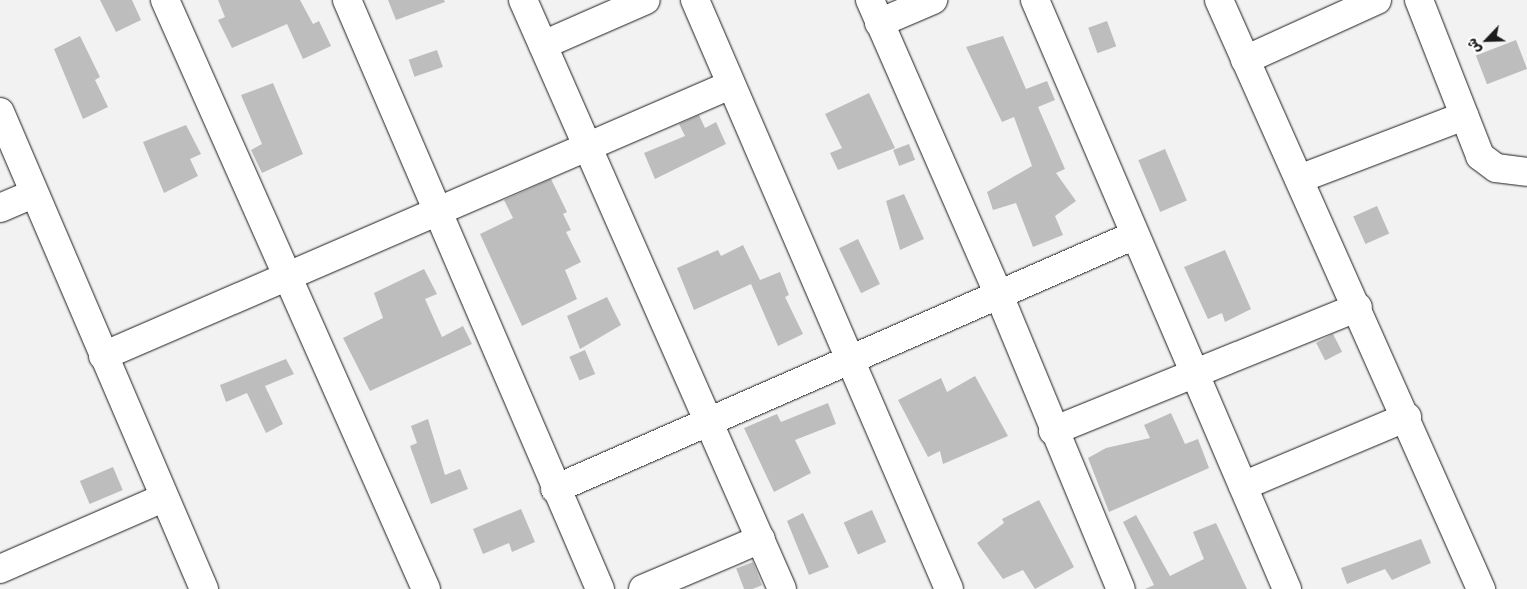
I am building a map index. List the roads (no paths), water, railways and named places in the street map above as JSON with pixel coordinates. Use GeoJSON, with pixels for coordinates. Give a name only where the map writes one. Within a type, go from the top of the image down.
{"type":"FeatureCollection","features":[{"type":"Feature","properties":{"kind":"street"},"geometry":{"type":"LineString","coordinates":[[165,0],[286,277],[426,589]]}},
{"type":"Feature","properties":{"kind":"street"},"geometry":{"type":"LineString","coordinates":[[347,0],[600,589]]}},
{"type":"Feature","properties":{"kind":"street"},"geometry":{"type":"LineString","coordinates":[[523,0],[586,147],[782,589]]}},
{"type":"Feature","properties":{"kind":"street"},"geometry":{"type":"LineString","coordinates":[[543,45],[646,0]]}},
{"type":"Feature","properties":{"kind":"street"},"geometry":{"type":"LineString","coordinates":[[695,0],[730,86],[949,589]]}},
{"type":"Feature","properties":{"kind":"street"},"geometry":{"type":"LineString","coordinates":[[932,0],[875,12],[999,295],[1053,431],[1120,589]]}},
{"type":"Feature","properties":{"kind":"street"},"geometry":{"type":"LineString","coordinates":[[1036,0],[1287,589]]}},
{"type":"Feature","properties":{"kind":"street"},"geometry":{"type":"LineString","coordinates":[[1219,0],[1358,307],[1482,589]]}},
{"type":"Feature","properties":{"kind":"street"},"geometry":{"type":"LineString","coordinates":[[1245,60],[1377,0]]}},
{"type":"Feature","properties":{"kind":"street"},"geometry":{"type":"LineString","coordinates":[[1419,0],[1464,116],[1486,163],[1527,172]]}},
{"type":"Feature","properties":{"kind":"street"},"geometry":{"type":"LineString","coordinates":[[103,356],[730,86]]}},
{"type":"Feature","properties":{"kind":"street"},"geometry":{"type":"LineString","coordinates":[[0,112],[33,194],[204,589]]}},
{"type":"Feature","properties":{"kind":"street"},"geometry":{"type":"LineString","coordinates":[[1299,178],[1464,116]]}},
{"type":"Feature","properties":{"kind":"street"},"geometry":{"type":"LineString","coordinates":[[0,208],[33,194]]}},
{"type":"Feature","properties":{"kind":"street"},"geometry":{"type":"LineString","coordinates":[[556,488],[1135,235]]}},
{"type":"Feature","properties":{"kind":"street"},"geometry":{"type":"LineString","coordinates":[[1053,431],[1194,372],[1358,307]]}},
{"type":"Feature","properties":{"kind":"street"},"geometry":{"type":"LineString","coordinates":[[1243,486],[1407,417]]}},
{"type":"Feature","properties":{"kind":"street"},"geometry":{"type":"LineString","coordinates":[[0,569],[164,498]]}},
{"type":"Feature","properties":{"kind":"street"},"geometry":{"type":"LineString","coordinates":[[643,589],[761,539]]}}]}
